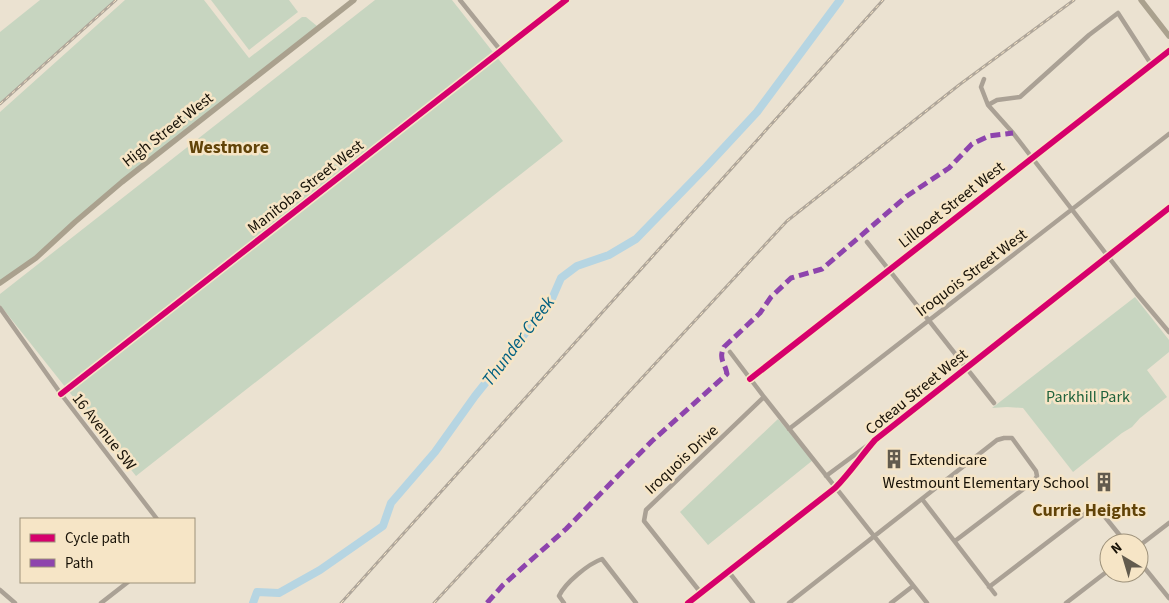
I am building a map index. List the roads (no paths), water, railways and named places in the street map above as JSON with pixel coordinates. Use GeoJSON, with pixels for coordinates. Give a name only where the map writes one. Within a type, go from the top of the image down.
{"type":"FeatureCollection","features":[{"type":"Feature","properties":{"kind":"main road","name":"High Street West"},"geometry":{"type":"LineString","coordinates":[[0,283],[36,258],[122,182],[354,0]]}},
{"type":"Feature","properties":{"kind":"main road"},"geometry":{"type":"LineString","coordinates":[[1141,0],[1169,36]]}},
{"type":"Feature","properties":{"kind":"street"},"geometry":{"type":"LineString","coordinates":[[460,0],[501,51]]}},
{"type":"Feature","properties":{"kind":"street","name":"Manitoba Street West"},"geometry":{"type":"LineString","coordinates":[[61,394],[566,0]]}},
{"type":"Feature","properties":{"kind":"street"},"geometry":{"type":"LineString","coordinates":[[988,105],[997,100],[1020,97],[1089,35],[1118,13],[1151,64]]}},
{"type":"Feature","properties":{"kind":"street","name":"Lillooet Street West"},"geometry":{"type":"LineString","coordinates":[[750,379],[1169,51]]}},
{"type":"Feature","properties":{"kind":"street"},"geometry":{"type":"LineString","coordinates":[[984,79],[981,87],[988,105],[1109,255],[1137,294],[1168,328]]}},
{"type":"Feature","properties":{"kind":"street","name":"Iroquois Street West"},"geometry":{"type":"LineString","coordinates":[[789,429],[1169,134]]}},
{"type":"Feature","properties":{"kind":"street","name":"Coteau Street West"},"geometry":{"type":"LineString","coordinates":[[688,603],[835,488],[875,440],[1169,208]]}},
{"type":"Feature","properties":{"kind":"street"},"geometry":{"type":"LineString","coordinates":[[867,242],[994,403]]}},
{"type":"Feature","properties":{"kind":"street","name":"16 Avenue SW"},"geometry":{"type":"LineString","coordinates":[[0,308],[61,394],[157,518]]}},
{"type":"Feature","properties":{"kind":"street"},"geometry":{"type":"LineString","coordinates":[[730,352],[926,603]]}},
{"type":"Feature","properties":{"kind":"street","name":"Iroquois Drive"},"geometry":{"type":"LineString","coordinates":[[701,593],[644,521],[646,510],[764,397]]}},
{"type":"Feature","properties":{"kind":"street"},"geometry":{"type":"LineString","coordinates":[[789,603],[997,440],[1012,438],[1036,471],[1037,476],[1034,481],[955,541]]}},
{"type":"Feature","properties":{"kind":"street"},"geometry":{"type":"LineString","coordinates":[[826,476],[875,440]]}},
{"type":"Feature","properties":{"kind":"street"},"geometry":{"type":"LineString","coordinates":[[922,499],[995,594]]}},
{"type":"Feature","properties":{"kind":"street"},"geometry":{"type":"LineString","coordinates":[[989,587],[1087,512],[1096,509],[1101,512],[1118,533]]}},
{"type":"Feature","properties":{"kind":"street"},"geometry":{"type":"LineString","coordinates":[[1149,538],[1169,523]]}},
{"type":"Feature","properties":{"kind":"street"},"geometry":{"type":"LineString","coordinates":[[564,603],[559,596],[562,590],[592,563],[602,558],[636,603]]}},
{"type":"Feature","properties":{"kind":"street"},"geometry":{"type":"LineString","coordinates":[[728,571],[753,603]]}},
{"type":"Feature","properties":{"kind":"street"},"geometry":{"type":"LineString","coordinates":[[1149,573],[1169,598]]}},
{"type":"Feature","properties":{"kind":"street"},"geometry":{"type":"LineString","coordinates":[[1066,603],[1099,578]]}},
{"type":"Feature","properties":{"kind":"street"},"geometry":{"type":"LineString","coordinates":[[101,603],[127,583]]}},
{"type":"Feature","properties":{"kind":"street"},"geometry":{"type":"LineString","coordinates":[[891,603],[913,586]]}},
{"type":"Feature","properties":{"kind":"street"},"geometry":{"type":"LineString","coordinates":[[0,590],[15,603]]}},
{"type":"Feature","properties":{"kind":"waterway","name":"Thunder Creek"},"geometry":{"type":"LineString","coordinates":[[253,603],[257,592],[279,593],[320,570],[383,526],[391,503],[435,452],[475,396],[551,301],[561,278],[577,266],[609,255],[636,239],[757,112],[840,0]]}},
{"type":"Feature","properties":{"kind":"railway"},"geometry":{"type":"LineString","coordinates":[[0,104],[116,0]]}},
{"type":"Feature","properties":{"kind":"railway"},"geometry":{"type":"LineString","coordinates":[[341,603],[883,0]]}},
{"type":"Feature","properties":{"kind":"railway"},"geometry":{"type":"LineString","coordinates":[[434,603],[787,221],[959,85],[1074,0]]}},
{"type":"Feature","properties":{"kind":"place","name":"Extendicare"},"geometry":{"type":"Point","coordinates":[894,459]}},
{"type":"Feature","properties":{"kind":"place","name":"Westmount Elementary School"},"geometry":{"type":"Point","coordinates":[1104,482]}},
{"type":"Feature","properties":{"kind":"district","name":"Westmore"},"geometry":{"type":"Point","coordinates":[229,147]}},
{"type":"Feature","properties":{"kind":"district","name":"Currie Heights"},"geometry":{"type":"Point","coordinates":[1089,510]}},
{"type":"Feature","properties":{"kind":"park label","name":"Parkhill Park"},"geometry":{"type":"Point","coordinates":[1088,396]}}]}
